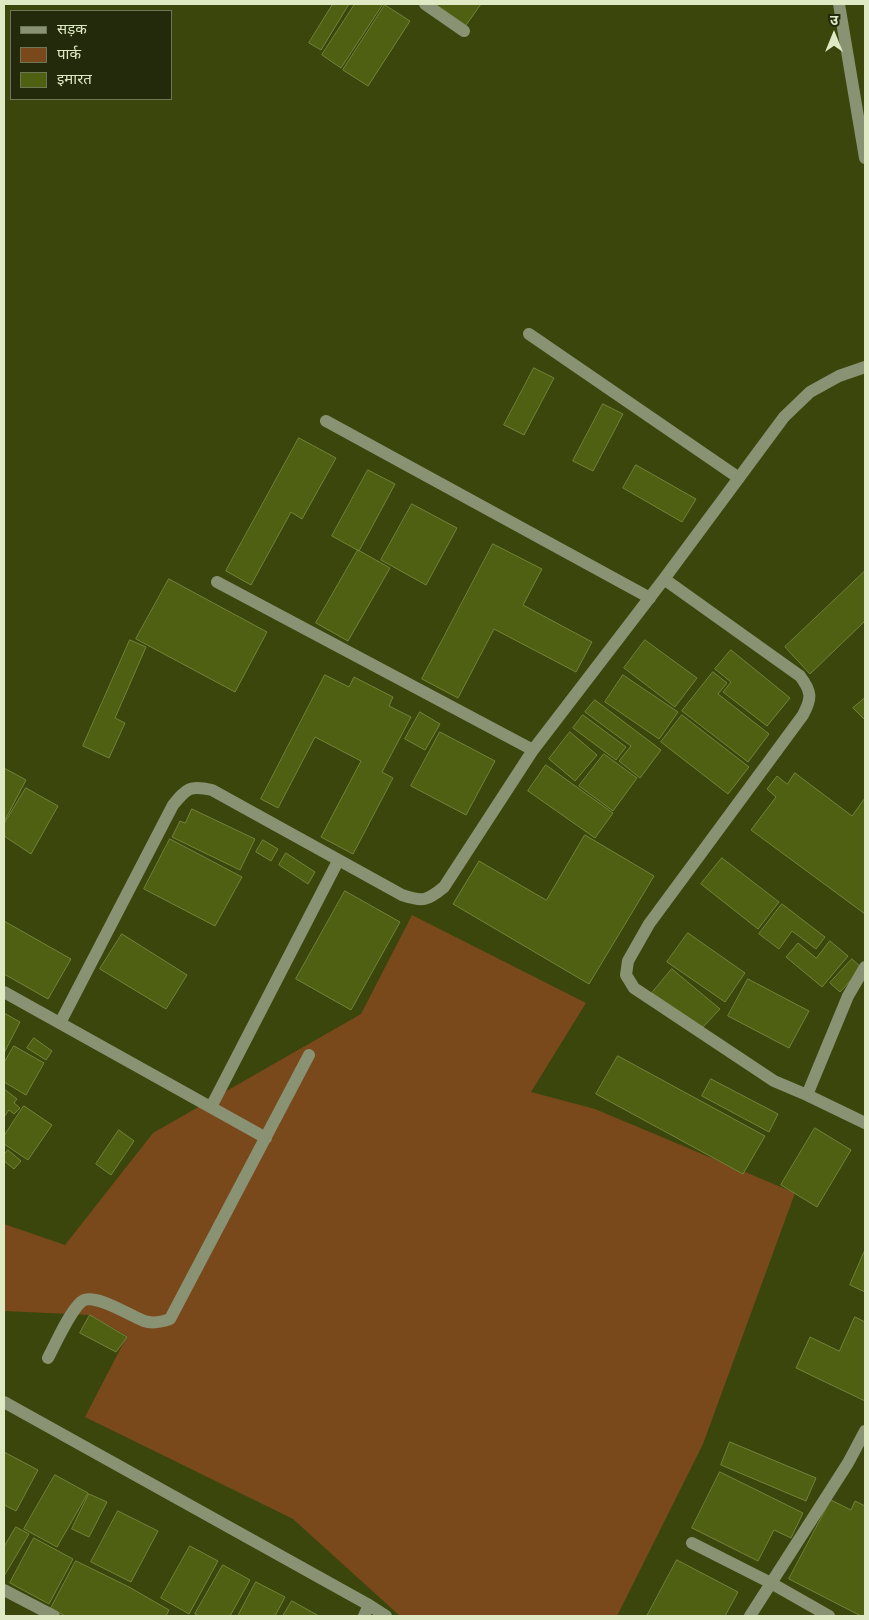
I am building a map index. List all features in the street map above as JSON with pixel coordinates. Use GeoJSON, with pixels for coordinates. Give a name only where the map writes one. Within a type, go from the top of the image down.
{"type":"FeatureCollection","features":[{"type":"Feature","properties":{"kind":"street"},"geometry":{"type":"LineString","coordinates":[[425,4],[464,31]]}},
{"type":"Feature","properties":{"kind":"street"},"geometry":{"type":"LineString","coordinates":[[839,4],[865,158]]}},
{"type":"Feature","properties":{"kind":"street"},"geometry":{"type":"LineString","coordinates":[[528,334],[739,478]]}},
{"type":"Feature","properties":{"kind":"street"},"geometry":{"type":"LineString","coordinates":[[60,1023],[172,805],[184,790],[196,787],[212,790],[338,861],[417,901],[429,899],[444,887],[533,750],[650,598],[784,418],[810,392],[839,376],[865,368]]}},
{"type":"Feature","properties":{"kind":"street"},"geometry":{"type":"LineString","coordinates":[[326,421],[650,598]]}},
{"type":"Feature","properties":{"kind":"street"},"geometry":{"type":"LineString","coordinates":[[664,579],[800,676],[809,688],[810,701],[803,715],[649,924],[628,961],[626,975],[634,988],[774,1081],[865,1123]]}},
{"type":"Feature","properties":{"kind":"street"},"geometry":{"type":"LineString","coordinates":[[217,582],[533,750]]}},
{"type":"Feature","properties":{"kind":"street"},"geometry":{"type":"LineString","coordinates":[[211,1107],[338,861]]}},
{"type":"Feature","properties":{"kind":"street"},"geometry":{"type":"LineString","coordinates":[[807,1095],[848,996],[865,967]]}},
{"type":"Feature","properties":{"kind":"street"},"geometry":{"type":"LineString","coordinates":[[4,992],[266,1138]]}},
{"type":"Feature","properties":{"kind":"street"},"geometry":{"type":"LineString","coordinates":[[48,1358],[76,1308],[83,1300],[94,1298],[146,1322],[159,1322],[170,1319],[309,1055]]}},
{"type":"Feature","properties":{"kind":"street"},"geometry":{"type":"LineString","coordinates":[[4,1402],[366,1610],[386,1616]]}},
{"type":"Feature","properties":{"kind":"street"},"geometry":{"type":"LineString","coordinates":[[750,1616],[848,1463],[865,1430]]}},
{"type":"Feature","properties":{"kind":"street"},"geometry":{"type":"LineString","coordinates":[[692,1543],[771,1583],[829,1616]]}},
{"type":"Feature","properties":{"kind":"street"},"geometry":{"type":"LineString","coordinates":[[4,1590],[54,1616]]}},
{"type":"Feature","properties":{"kind":"green space"},"geometry":{"type":"Polygon","coordinates":[[[412,915],[586,1003],[531,1092],[595,1109],[795,1193],[703,1444],[617,1616],[400,1616],[293,1519],[85,1417],[127,1336],[90,1315],[4,1311],[4,1224],[65,1245],[153,1133],[361,1014],[412,915]]]}},
{"type":"Feature","properties":{"kind":"building"},"geometry":{"type":"Polygon","coordinates":[[[333,4],[349,4],[321,50],[309,43],[333,4]]]}},
{"type":"Feature","properties":{"kind":"building"},"geometry":{"type":"Polygon","coordinates":[[[355,4],[383,4],[341,68],[322,55],[355,4]]]}},
{"type":"Feature","properties":{"kind":"building"},"geometry":{"type":"Polygon","coordinates":[[[430,4],[481,4],[464,28],[430,4]]]}},
{"type":"Feature","properties":{"kind":"building"},"geometry":{"type":"Polygon","coordinates":[[[385,5],[410,21],[368,86],[343,70],[385,5]]]}},
{"type":"Feature","properties":{"kind":"building"},"geometry":{"type":"Polygon","coordinates":[[[534,368],[554,378],[524,435],[504,425],[534,368]]]}},
{"type":"Feature","properties":{"kind":"building"},"geometry":{"type":"Polygon","coordinates":[[[603,404],[623,414],[593,471],[573,461],[603,404]]]}},
{"type":"Feature","properties":{"kind":"building"},"geometry":{"type":"Polygon","coordinates":[[[299,438],[336,458],[302,519],[291,512],[251,585],[226,571],[299,438]]]}},
{"type":"Feature","properties":{"kind":"building"},"geometry":{"type":"Polygon","coordinates":[[[636,465],[696,499],[682,522],[623,488],[636,465]]]}},
{"type":"Feature","properties":{"kind":"building"},"geometry":{"type":"Polygon","coordinates":[[[368,470],[395,484],[359,551],[332,536],[368,470]]]}},
{"type":"Feature","properties":{"kind":"building"},"geometry":{"type":"Polygon","coordinates":[[[412,504],[457,528],[426,585],[381,560],[412,504]]]}},
{"type":"Feature","properties":{"kind":"building"},"geometry":{"type":"Polygon","coordinates":[[[493,544],[542,569],[523,605],[592,642],[576,672],[494,629],[458,698],[422,679],[493,544]]]}},
{"type":"Feature","properties":{"kind":"building"},"geometry":{"type":"Polygon","coordinates":[[[358,550],[390,568],[348,641],[316,623],[358,550]]]}},
{"type":"Feature","properties":{"kind":"building"},"geometry":{"type":"Polygon","coordinates":[[[865,571],[865,621],[810,674],[785,647],[865,571]]]}},
{"type":"Feature","properties":{"kind":"building"},"geometry":{"type":"Polygon","coordinates":[[[169,579],[267,632],[235,692],[136,639],[169,579]]]}},
{"type":"Feature","properties":{"kind":"building"},"geometry":{"type":"Polygon","coordinates":[[[130,640],[146,647],[115,718],[125,723],[109,758],[83,746],[130,640]]]}},
{"type":"Feature","properties":{"kind":"building"},"geometry":{"type":"Polygon","coordinates":[[[645,640],[697,678],[675,707],[624,668],[645,640]]]}},
{"type":"Feature","properties":{"kind":"building"},"geometry":{"type":"Polygon","coordinates":[[[731,650],[790,698],[767,726],[723,692],[731,682],[715,669],[731,650]]]}},
{"type":"Feature","properties":{"kind":"building"},"geometry":{"type":"Polygon","coordinates":[[[713,672],[727,683],[718,694],[769,734],[748,762],[682,711],[713,672]]]}},
{"type":"Feature","properties":{"kind":"building"},"geometry":{"type":"Polygon","coordinates":[[[325,675],[349,687],[354,677],[393,697],[389,706],[411,717],[382,772],[393,778],[353,854],[321,837],[361,761],[315,737],[278,808],[261,799],[325,675]]]}},
{"type":"Feature","properties":{"kind":"building"},"geometry":{"type":"Polygon","coordinates":[[[623,675],[678,712],[659,739],[605,702],[623,675]]]}},
{"type":"Feature","properties":{"kind":"building"},"geometry":{"type":"Polygon","coordinates":[[[865,698],[865,720],[853,708],[865,698]]]}},
{"type":"Feature","properties":{"kind":"building"},"geometry":{"type":"Polygon","coordinates":[[[595,700],[661,750],[640,778],[619,761],[631,746],[585,712],[595,700]]]}},
{"type":"Feature","properties":{"kind":"building"},"geometry":{"type":"Polygon","coordinates":[[[420,712],[440,724],[425,750],[405,739],[420,712]]]}},
{"type":"Feature","properties":{"kind":"building"},"geometry":{"type":"Polygon","coordinates":[[[583,715],[626,747],[616,760],[573,728],[583,715]]]}},
{"type":"Feature","properties":{"kind":"building"},"geometry":{"type":"Polygon","coordinates":[[[682,715],[749,767],[728,794],[661,742],[682,715]]]}},
{"type":"Feature","properties":{"kind":"building"},"geometry":{"type":"Polygon","coordinates":[[[440,732],[495,761],[466,815],[411,786],[440,732]]]}},
{"type":"Feature","properties":{"kind":"building"},"geometry":{"type":"Polygon","coordinates":[[[570,732],[597,755],[575,781],[549,759],[570,732]]]}},
{"type":"Feature","properties":{"kind":"building"},"geometry":{"type":"Polygon","coordinates":[[[604,754],[637,778],[613,811],[579,786],[604,754]]]}},
{"type":"Feature","properties":{"kind":"building"},"geometry":{"type":"Polygon","coordinates":[[[546,765],[613,813],[595,838],[528,791],[546,765]]]}},
{"type":"Feature","properties":{"kind":"building"},"geometry":{"type":"Polygon","coordinates":[[[4,768],[26,780],[4,822],[4,768]]]}},
{"type":"Feature","properties":{"kind":"building"},"geometry":{"type":"Polygon","coordinates":[[[795,773],[852,816],[865,798],[865,914],[751,830],[776,797],[767,789],[777,776],[787,784],[795,773]]]}},
{"type":"Feature","properties":{"kind":"building"},"geometry":{"type":"Polygon","coordinates":[[[26,788],[58,806],[31,854],[4,836],[4,824],[26,788]]]}},
{"type":"Feature","properties":{"kind":"building"},"geometry":{"type":"Polygon","coordinates":[[[192,809],[255,839],[240,870],[172,837],[180,821],[185,823],[192,809]]]}},
{"type":"Feature","properties":{"kind":"building"},"geometry":{"type":"Polygon","coordinates":[[[585,835],[654,876],[589,984],[453,904],[479,861],[546,900],[585,835]]]}},
{"type":"Feature","properties":{"kind":"building"},"geometry":{"type":"Polygon","coordinates":[[[170,839],[242,877],[215,926],[144,889],[170,839]]]}},
{"type":"Feature","properties":{"kind":"building"},"geometry":{"type":"Polygon","coordinates":[[[263,840],[278,849],[271,861],[256,852],[263,840]]]}},
{"type":"Feature","properties":{"kind":"building"},"geometry":{"type":"Polygon","coordinates":[[[286,853],[315,872],[308,884],[279,865],[286,853]]]}},
{"type":"Feature","properties":{"kind":"building"},"geometry":{"type":"Polygon","coordinates":[[[722,858],[779,902],[758,929],[701,884],[722,858]]]}},
{"type":"Feature","properties":{"kind":"building"},"geometry":{"type":"Polygon","coordinates":[[[345,891],[400,922],[351,1010],[296,979],[345,891]]]}},
{"type":"Feature","properties":{"kind":"building"},"geometry":{"type":"Polygon","coordinates":[[[782,904],[825,937],[816,949],[792,931],[779,949],[759,934],[782,904]]]}},
{"type":"Feature","properties":{"kind":"building"},"geometry":{"type":"Polygon","coordinates":[[[4,921],[71,959],[48,999],[4,974],[4,921]]]}},
{"type":"Feature","properties":{"kind":"building"},"geometry":{"type":"Polygon","coordinates":[[[688,933],[745,973],[725,1002],[667,962],[688,933]]]}},
{"type":"Feature","properties":{"kind":"building"},"geometry":{"type":"Polygon","coordinates":[[[122,934],[187,975],[166,1009],[100,969],[122,934]]]}},
{"type":"Feature","properties":{"kind":"building"},"geometry":{"type":"Polygon","coordinates":[[[830,941],[848,956],[822,987],[786,957],[798,943],[816,958],[830,941]]]}},
{"type":"Feature","properties":{"kind":"building"},"geometry":{"type":"Polygon","coordinates":[[[852,959],[862,968],[840,992],[830,983],[852,959]]]}},
{"type":"Feature","properties":{"kind":"building"},"geometry":{"type":"Polygon","coordinates":[[[672,969],[720,1009],[703,1027],[652,993],[672,969]]]}},
{"type":"Feature","properties":{"kind":"building"},"geometry":{"type":"Polygon","coordinates":[[[748,979],[809,1011],[789,1048],[728,1016],[748,979]]]}},
{"type":"Feature","properties":{"kind":"building"},"geometry":{"type":"Polygon","coordinates":[[[4,1013],[20,1022],[4,1053],[4,1013]]]}},
{"type":"Feature","properties":{"kind":"building"},"geometry":{"type":"Polygon","coordinates":[[[34,1038],[52,1051],[46,1060],[27,1048],[34,1038]]]}},
{"type":"Feature","properties":{"kind":"building"},"geometry":{"type":"Polygon","coordinates":[[[14,1046],[44,1063],[26,1095],[4,1082],[4,1063],[14,1046]]]}},
{"type":"Feature","properties":{"kind":"building"},"geometry":{"type":"Polygon","coordinates":[[[618,1056],[765,1136],[743,1174],[596,1094],[618,1056]]]}},
{"type":"Feature","properties":{"kind":"building"},"geometry":{"type":"Polygon","coordinates":[[[711,1079],[778,1114],[769,1132],[702,1096],[711,1079]]]}},
{"type":"Feature","properties":{"kind":"building"},"geometry":{"type":"Polygon","coordinates":[[[4,1089],[17,1099],[14,1103],[20,1108],[14,1114],[9,1110],[4,1117],[4,1089]]]}},
{"type":"Feature","properties":{"kind":"building"},"geometry":{"type":"Polygon","coordinates":[[[24,1106],[52,1125],[28,1160],[4,1144],[4,1136],[24,1106]]]}},
{"type":"Feature","properties":{"kind":"building"},"geometry":{"type":"Polygon","coordinates":[[[815,1128],[851,1150],[817,1207],[781,1185],[815,1128]]]}},
{"type":"Feature","properties":{"kind":"building"},"geometry":{"type":"Polygon","coordinates":[[[119,1130],[134,1141],[111,1175],[96,1164],[119,1130]]]}},
{"type":"Feature","properties":{"kind":"building"},"geometry":{"type":"Polygon","coordinates":[[[8,1150],[21,1161],[14,1169],[4,1161],[4,1155],[8,1150]]]}},
{"type":"Feature","properties":{"kind":"building"},"geometry":{"type":"Polygon","coordinates":[[[865,1250],[865,1292],[850,1285],[865,1250]]]}},
{"type":"Feature","properties":{"kind":"building"},"geometry":{"type":"Polygon","coordinates":[[[90,1315],[127,1337],[116,1352],[80,1333],[90,1315]]]}},
{"type":"Feature","properties":{"kind":"building"},"geometry":{"type":"Polygon","coordinates":[[[855,1317],[865,1322],[865,1401],[796,1368],[810,1337],[839,1351],[855,1317]]]}},
{"type":"Feature","properties":{"kind":"building"},"geometry":{"type":"Polygon","coordinates":[[[730,1442],[816,1478],[806,1501],[721,1465],[730,1442]]]}},
{"type":"Feature","properties":{"kind":"building"},"geometry":{"type":"Polygon","coordinates":[[[4,1452],[38,1470],[16,1511],[4,1505],[4,1452]]]}},
{"type":"Feature","properties":{"kind":"building"},"geometry":{"type":"Polygon","coordinates":[[[720,1472],[803,1513],[791,1538],[774,1530],[758,1561],[692,1528],[720,1472]]]}},
{"type":"Feature","properties":{"kind":"building"},"geometry":{"type":"Polygon","coordinates":[[[55,1475],[88,1493],[57,1547],[24,1529],[55,1475]]]}},
{"type":"Feature","properties":{"kind":"building"},"geometry":{"type":"Polygon","coordinates":[[[89,1494],[107,1502],[89,1537],[72,1529],[89,1494]]]}},
{"type":"Feature","properties":{"kind":"building"},"geometry":{"type":"Polygon","coordinates":[[[831,1500],[851,1510],[855,1501],[865,1506],[865,1616],[861,1616],[789,1579],[831,1500]]]}},
{"type":"Feature","properties":{"kind":"building"},"geometry":{"type":"Polygon","coordinates":[[[118,1511],[158,1531],[131,1582],[91,1562],[118,1511]]]}},
{"type":"Feature","properties":{"kind":"building"},"geometry":{"type":"Polygon","coordinates":[[[16,1527],[29,1534],[4,1576],[4,1547],[16,1527]]]}},
{"type":"Feature","properties":{"kind":"building"},"geometry":{"type":"Polygon","coordinates":[[[34,1538],[73,1559],[49,1604],[10,1583],[34,1538]]]}},
{"type":"Feature","properties":{"kind":"building"},"geometry":{"type":"Polygon","coordinates":[[[190,1546],[218,1561],[189,1614],[161,1598],[190,1546]]]}},
{"type":"Feature","properties":{"kind":"building"},"geometry":{"type":"Polygon","coordinates":[[[677,1560],[738,1592],[725,1616],[647,1616],[677,1560]]]}},
{"type":"Feature","properties":{"kind":"building"},"geometry":{"type":"Polygon","coordinates":[[[76,1561],[129,1587],[169,1610],[166,1616],[65,1616],[51,1608],[76,1561]]]}},
{"type":"Feature","properties":{"kind":"building"},"geometry":{"type":"Polygon","coordinates":[[[223,1565],[250,1580],[230,1616],[199,1616],[195,1614],[223,1565]]]}},
{"type":"Feature","properties":{"kind":"building"},"geometry":{"type":"Polygon","coordinates":[[[256,1582],[285,1597],[275,1616],[238,1616],[256,1582]]]}},
{"type":"Feature","properties":{"kind":"building"},"geometry":{"type":"Polygon","coordinates":[[[292,1601],[319,1616],[283,1616],[292,1601]]]}}]}
